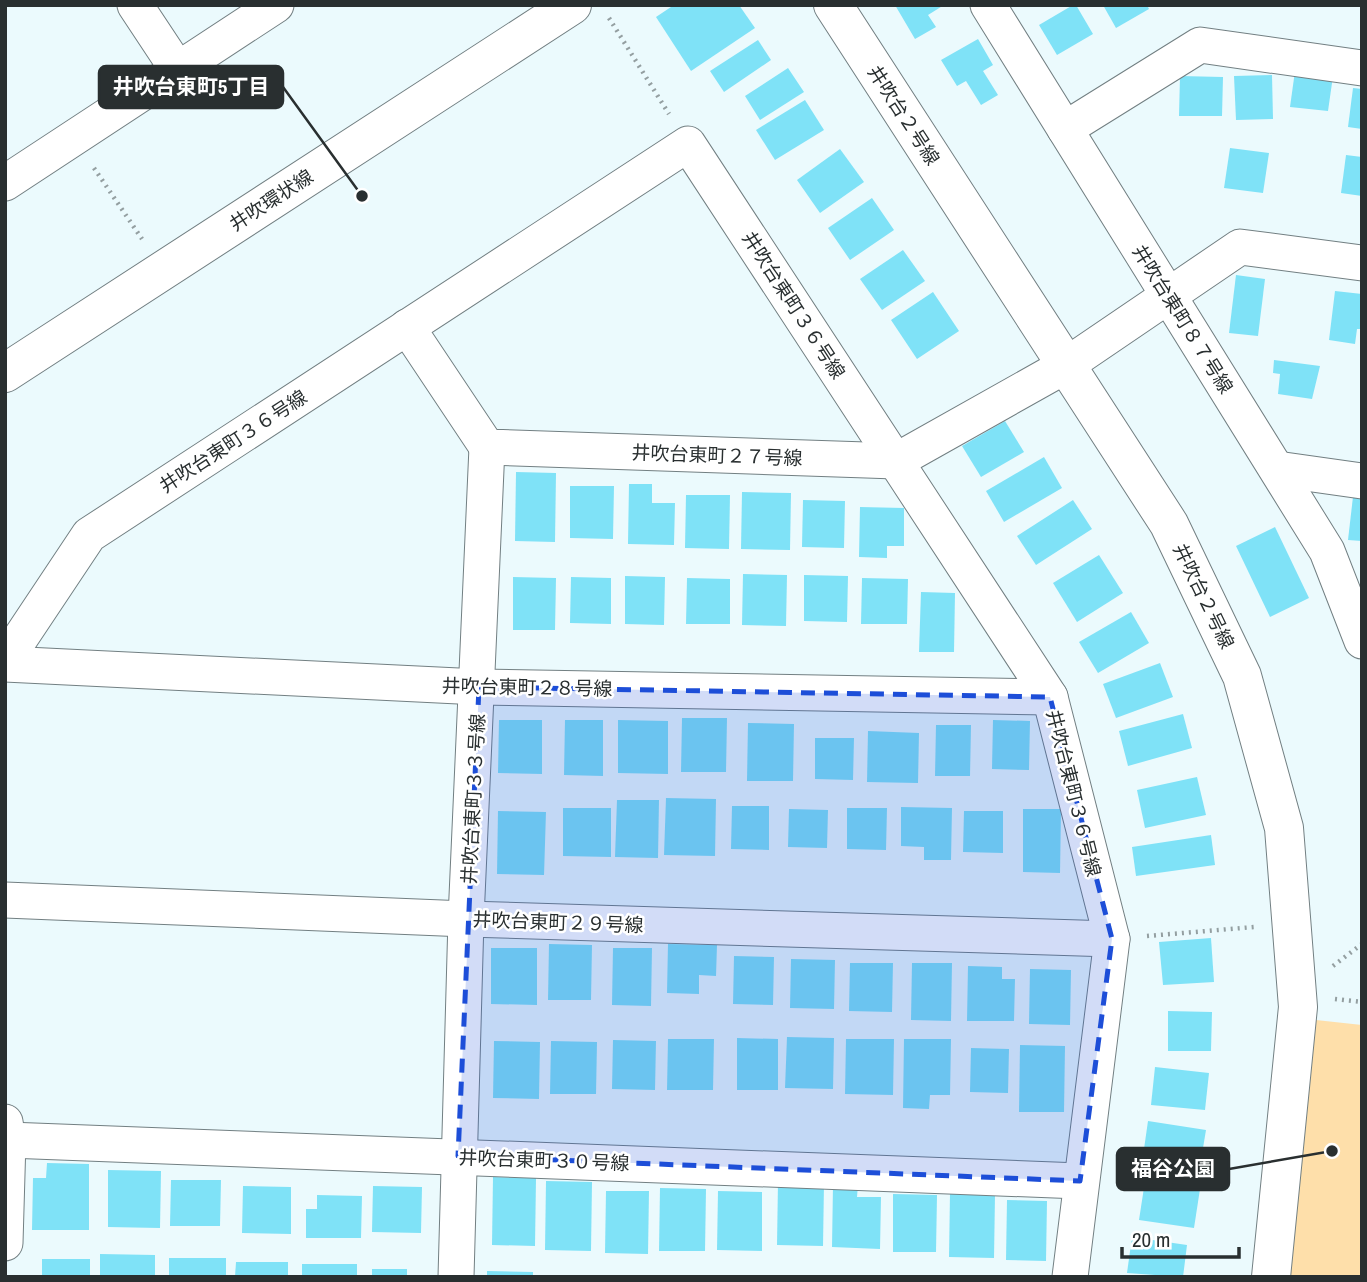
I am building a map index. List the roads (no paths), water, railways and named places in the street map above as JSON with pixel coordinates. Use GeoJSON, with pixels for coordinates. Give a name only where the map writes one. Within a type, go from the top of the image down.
{"type":"FeatureCollection","features":[{"type":"Feature","properties":{"kind":"street"},"geometry":{"type":"LineString","coordinates":[[135,5],[177,70]]}},
{"type":"Feature","properties":{"kind":"street"},"geometry":{"type":"LineString","coordinates":[[5,183],[276,5]]}},
{"type":"Feature","properties":{"kind":"street","name":"井吹環状線"},"geometry":{"type":"LineString","coordinates":[[5,373],[572,5]]}},
{"type":"Feature","properties":{"kind":"street","name":"井吹台２号線"},"geometry":{"type":"LineString","coordinates":[[833,5],[1169,524],[1242,676],[1284,828],[1298,1007],[1271,1277]]}},
{"type":"Feature","properties":{"kind":"street","name":"井吹台東町８７号線"},"geometry":{"type":"LineString","coordinates":[[988,5],[1327,551],[1362,640]]}},
{"type":"Feature","properties":{"kind":"street"},"geometry":{"type":"LineString","coordinates":[[1065,129],[1200,45],[1362,68]]}},
{"type":"Feature","properties":{"kind":"street","name":"井吹台東町３６号線"},"geometry":{"type":"LineString","coordinates":[[5,662],[89,535],[688,144],[1050,697],[1111,939],[1070,1277]]}},
{"type":"Feature","properties":{"kind":"street"},"geometry":{"type":"LineString","coordinates":[[896,461],[1065,366],[1240,247],[1362,263]]}},
{"type":"Feature","properties":{"kind":"street"},"geometry":{"type":"LineString","coordinates":[[407,327],[487,447]]}},
{"type":"Feature","properties":{"kind":"street","name":"井吹台東町２７号線"},"geometry":{"type":"LineString","coordinates":[[487,447],[896,461]]}},
{"type":"Feature","properties":{"kind":"street","name":"井吹台東町３３号線"},"geometry":{"type":"LineString","coordinates":[[456,1277],[466,919],[479,687],[487,447]]}},
{"type":"Feature","properties":{"kind":"street"},"geometry":{"type":"LineString","coordinates":[[1277,469],[1362,481]]}},
{"type":"Feature","properties":{"kind":"street","name":"井吹台東町２８号線"},"geometry":{"type":"LineString","coordinates":[[5,662],[479,687],[1050,697]]}},
{"type":"Feature","properties":{"kind":"street","name":"井吹台東町２９号線"},"geometry":{"type":"LineString","coordinates":[[5,900],[466,919],[1111,939]]}},
{"type":"Feature","properties":{"kind":"street"},"geometry":{"type":"LineString","coordinates":[[5,1243],[7,1131]]}},
{"type":"Feature","properties":{"kind":"street","name":"井吹台東町３０号線"},"geometry":{"type":"LineString","coordinates":[[7,1131],[458,1156],[1080,1181]]}},
{"type":"Feature","properties":{"kind":"place","name":"井吹台東町5丁目"},"geometry":{"type":"Point","coordinates":[362,196]}},
{"type":"Feature","properties":{"kind":"place","name":"福谷公園"},"geometry":{"type":"Point","coordinates":[1332,1151]}}]}
